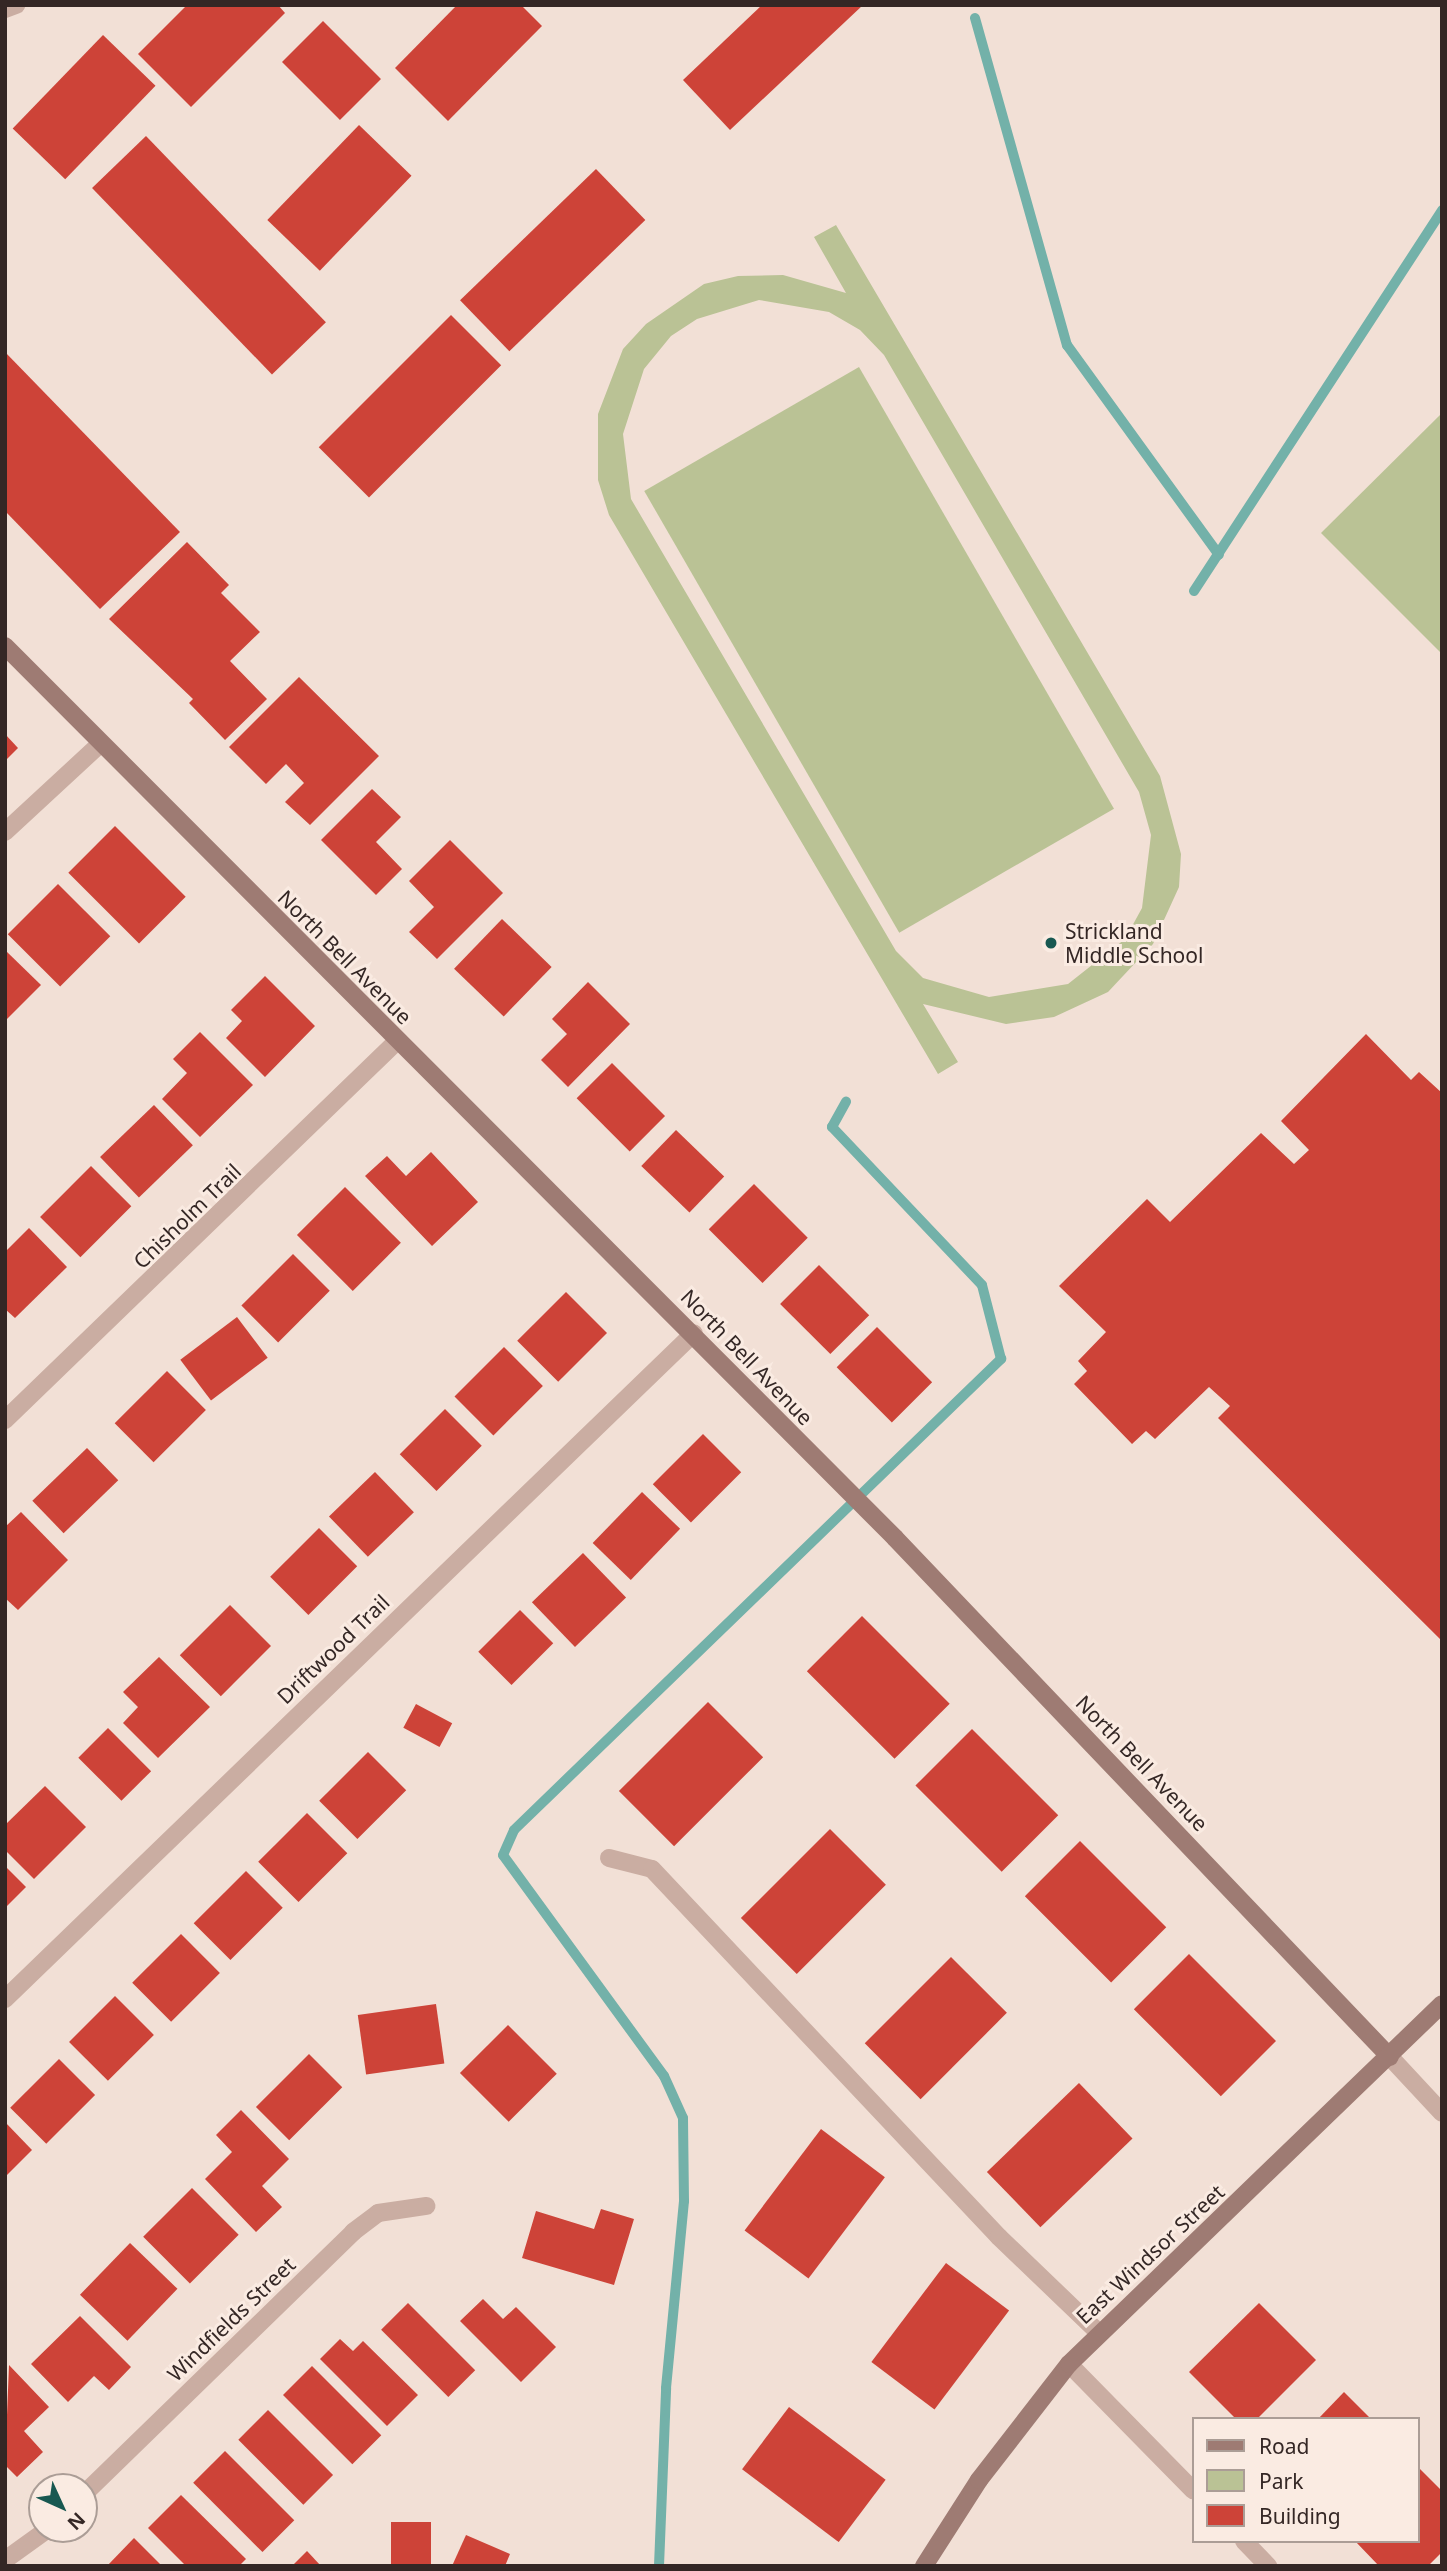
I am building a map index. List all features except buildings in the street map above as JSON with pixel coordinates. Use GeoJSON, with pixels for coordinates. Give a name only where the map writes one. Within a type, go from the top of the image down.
{"type":"FeatureCollection","features":[{"type":"Feature","properties":{"kind":"street"},"geometry":{"type":"LineString","coordinates":[[5,9],[16,5]]}},
{"type":"Feature","properties":{"kind":"street","name":"North Bell Avenue"},"geometry":{"type":"LineString","coordinates":[[5,646],[397,1041],[694,1334],[815,1461],[891,1534],[1442,2113]]}},
{"type":"Feature","properties":{"kind":"street"},"geometry":{"type":"LineString","coordinates":[[5,832],[100,744]]}},
{"type":"Feature","properties":{"kind":"street","name":"Chisholm Trail"},"geometry":{"type":"LineString","coordinates":[[5,1420],[397,1041]]}},
{"type":"Feature","properties":{"kind":"street","name":"Driftwood Trail"},"geometry":{"type":"LineString","coordinates":[[5,1999],[694,1334]]}},
{"type":"Feature","properties":{"kind":"street"},"geometry":{"type":"LineString","coordinates":[[609,1858],[652,1869],[999,2237],[1099,2333]]}},
{"type":"Feature","properties":{"kind":"street","name":"East Windsor Street"},"geometry":{"type":"LineString","coordinates":[[924,2566],[979,2480],[1069,2364],[1442,2004]]}},
{"type":"Feature","properties":{"kind":"street","name":"Windfields Street"},"geometry":{"type":"LineString","coordinates":[[98,2480],[353,2232],[378,2213],[426,2206]]}},
{"type":"Feature","properties":{"kind":"street"},"geometry":{"type":"LineString","coordinates":[[1069,2364],[1192,2489]]}},
{"type":"Feature","properties":{"kind":"street"},"geometry":{"type":"LineString","coordinates":[[5,2560],[29,2543]]}},
{"type":"Feature","properties":{"kind":"street"},"geometry":{"type":"LineString","coordinates":[[1246,2543],[1268,2566]]}},
{"type":"Feature","properties":{"kind":"green space"},"geometry":{"type":"Polygon","coordinates":[[[836,225],[1160,776],[1181,854],[1179,887],[1153,944],[1108,992],[1054,1017],[1006,1024],[923,1004],[958,1062],[938,1074],[609,515],[598,480],[598,414],[623,349],[646,324],[704,284],[738,276],[783,275],[846,293],[814,237],[836,225]],[[759,300],[697,319],[671,336],[644,369],[623,434],[631,499],[896,951],[923,978],[989,997],[1068,984],[1125,939],[1142,908],[1151,835],[1139,792],[884,355],[860,330],[829,312],[759,300]]]}},
{"type":"Feature","properties":{"kind":"green space"},"geometry":{"type":"Polygon","coordinates":[[[859,367],[1114,809],[899,933],[644,491],[859,367]]]}},
{"type":"Feature","properties":{"kind":"green space"},"geometry":{"type":"Polygon","coordinates":[[[1442,413],[1442,654],[1321,533],[1442,413]]]}},
{"type":"Feature","properties":{"kind":"waterway"},"geometry":{"type":"LineString","coordinates":[[975,18],[1067,345],[1219,555]]}},
{"type":"Feature","properties":{"kind":"waterway"},"geometry":{"type":"LineString","coordinates":[[1194,591],[1442,210]]}},
{"type":"Feature","properties":{"kind":"waterway"},"geometry":{"type":"LineString","coordinates":[[659,2566],[666,2388],[684,2201],[683,2118],[664,2076],[503,1855],[514,1830],[1001,1359],[982,1285],[832,1127],[846,1102]]}},
{"type":"Feature","properties":{"kind":"place","name":"Strickland Middle School"},"geometry":{"type":"Point","coordinates":[1051,943]}}]}
